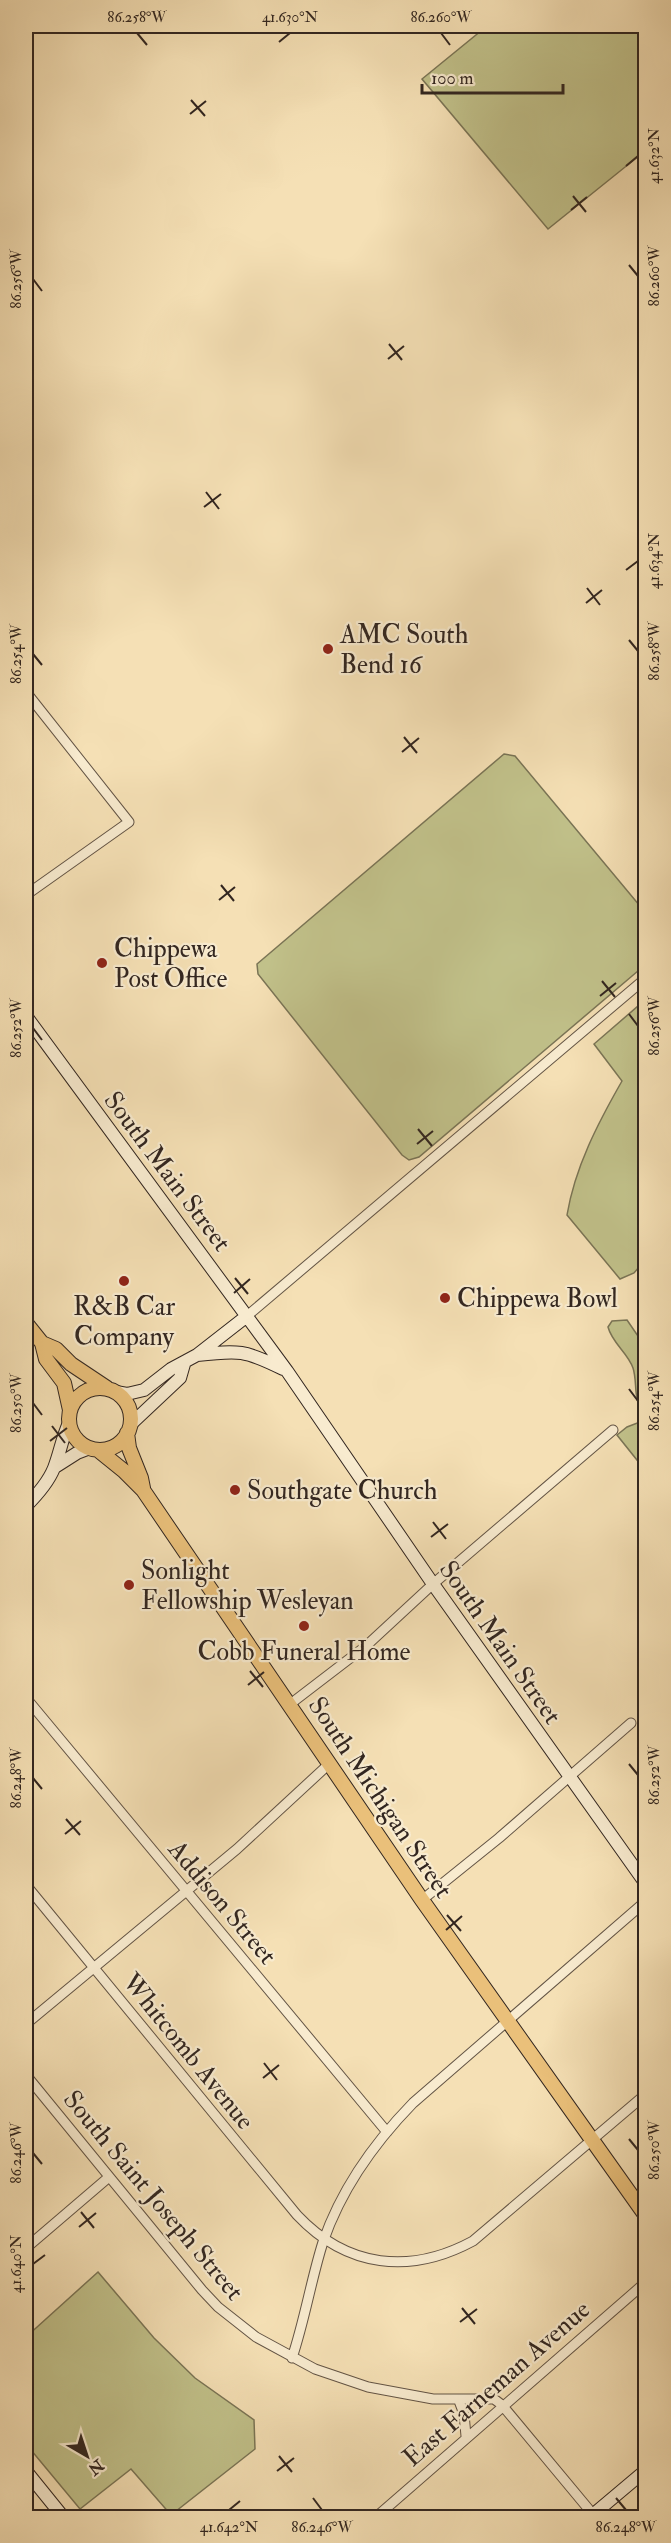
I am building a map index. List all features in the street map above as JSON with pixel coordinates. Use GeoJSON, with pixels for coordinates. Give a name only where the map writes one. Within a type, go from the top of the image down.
{"type":"FeatureCollection","features":[{"type":"Feature","properties":{"kind":"main road","name":"South Main Street"},"geometry":{"type":"LineString","coordinates":[[26,1016],[287,1371],[433,1584],[645,1884]]}},
{"type":"Feature","properties":{"kind":"main road"},"geometry":{"type":"LineString","coordinates":[[26,1506],[42,1489],[55,1467],[70,1417],[81,1395],[89,1390],[127,1394],[144,1390],[171,1369],[184,1364],[247,1316]]}},
{"type":"Feature","properties":{"kind":"main road"},"geometry":{"type":"LineString","coordinates":[[26,1323],[42,1343],[46,1359],[64,1383],[76,1438],[94,1449]]}},
{"type":"Feature","properties":{"kind":"main road"},"geometry":{"type":"LineString","coordinates":[[42,1343],[56,1349],[71,1364],[113,1391],[128,1405],[129,1429]]}},
{"type":"Feature","properties":{"kind":"main road"},"geometry":{"type":"LineString","coordinates":[[197,1354],[242,1351],[287,1371]]}},
{"type":"Feature","properties":{"kind":"main road"},"geometry":{"type":"LineString","coordinates":[[55,1467],[77,1453],[115,1446],[180,1378],[184,1364]]}},
{"type":"Feature","properties":{"kind":"main road","name":"South Michigan Street"},"geometry":{"type":"LineString","coordinates":[[129,1429],[132,1456],[143,1490]]}},
{"type":"Feature","properties":{"kind":"main road","name":"South Michigan Street"},"geometry":{"type":"LineString","coordinates":[[94,1449],[124,1471],[143,1490],[422,1900],[645,2216]]}},
{"type":"Feature","properties":{"kind":"main road"},"geometry":{"type":"LineString","coordinates":[[593,2516],[645,2470]]}},
{"type":"Feature","properties":{"kind":"main road"},"geometry":{"type":"LineString","coordinates":[[26,2471],[64,2517]]}},
{"type":"Feature","properties":{"kind":"street"},"geometry":{"type":"LineString","coordinates":[[26,692],[129,822],[26,895]]}},
{"type":"Feature","properties":{"kind":"street"},"geometry":{"type":"LineString","coordinates":[[247,1316],[645,978]]}},
{"type":"Feature","properties":{"kind":"street"},"geometry":{"type":"LineString","coordinates":[[289,1705],[366,1646],[433,1584],[613,1431]]}},
{"type":"Feature","properties":{"kind":"street","name":"Addison Street"},"geometry":{"type":"LineString","coordinates":[[26,1698],[387,2132]]}},
{"type":"Feature","properties":{"kind":"street"},"geometry":{"type":"LineString","coordinates":[[422,1900],[499,1838],[631,1723]]}},
{"type":"Feature","properties":{"kind":"street"},"geometry":{"type":"LineString","coordinates":[[26,2024],[187,1891],[329,1764]]}},
{"type":"Feature","properties":{"kind":"street","name":"Whitcomb Avenue"},"geometry":{"type":"LineString","coordinates":[[26,1885],[297,2216],[324,2240],[354,2254],[384,2262],[405,2263],[444,2255],[481,2236],[645,2094]]}},
{"type":"Feature","properties":{"kind":"street"},"geometry":{"type":"LineString","coordinates":[[292,2358],[324,2240],[354,2179],[387,2132],[414,2103],[645,1901]]}},
{"type":"Feature","properties":{"kind":"street","name":"South Saint Joseph Street"},"geometry":{"type":"LineString","coordinates":[[26,2075],[218,2307],[256,2337],[315,2369],[368,2387],[424,2398],[459,2401],[494,2399],[502,2405]]}},
{"type":"Feature","properties":{"kind":"street"},"geometry":{"type":"LineString","coordinates":[[26,2248],[109,2177]]}},
{"type":"Feature","properties":{"kind":"street","name":"East Farneman Avenue"},"geometry":{"type":"LineString","coordinates":[[375,2517],[645,2282]]}},
{"type":"Feature","properties":{"kind":"street"},"geometry":{"type":"LineString","coordinates":[[459,2401],[464,2414],[466,2436]]}},
{"type":"Feature","properties":{"kind":"street"},"geometry":{"type":"LineString","coordinates":[[502,2405],[593,2516]]}},
{"type":"Feature","properties":{"kind":"green space"},"geometry":{"type":"Polygon","coordinates":[[[487,26],[645,26],[645,151],[548,229],[422,79],[487,26]]]}},
{"type":"Feature","properties":{"kind":"green space"},"geometry":{"type":"Polygon","coordinates":[[[504,754],[515,756],[645,912],[645,965],[419,1157],[409,1160],[402,1155],[258,974],[257,964],[504,754]]]}},
{"type":"Feature","properties":{"kind":"green space"},"geometry":{"type":"Polygon","coordinates":[[[645,1000],[645,1260],[634,1273],[620,1279],[567,1215],[582,1163],[596,1129],[622,1081],[594,1044],[645,1000]]]}},
{"type":"Feature","properties":{"kind":"green space"},"geometry":{"type":"Polygon","coordinates":[[[627,1320],[640,1339],[645,1339],[645,1413],[638,1403],[633,1368],[608,1327],[612,1321],[627,1320]]]}},
{"type":"Feature","properties":{"kind":"green space"},"geometry":{"type":"Polygon","coordinates":[[[645,1420],[645,1470],[617,1435],[627,1427],[645,1420]]]}},
{"type":"Feature","properties":{"kind":"green space"},"geometry":{"type":"Polygon","coordinates":[[[98,2272],[154,2338],[195,2378],[254,2420],[255,2449],[171,2515],[131,2469],[80,2509],[26,2444],[26,2337],[98,2272]]]}},
{"type":"Feature","properties":{"kind":"place","name":"AMC South Bend 16"},"geometry":{"type":"Point","coordinates":[328,649]}},
{"type":"Feature","properties":{"kind":"place","name":"Chippewa Post Office"},"geometry":{"type":"Point","coordinates":[102,963]}},
{"type":"Feature","properties":{"kind":"place","name":"R&B Car Company"},"geometry":{"type":"Point","coordinates":[124,1281]}},
{"type":"Feature","properties":{"kind":"place","name":"Chippewa Bowl"},"geometry":{"type":"Point","coordinates":[445,1298]}},
{"type":"Feature","properties":{"kind":"place","name":"Southgate Church"},"geometry":{"type":"Point","coordinates":[235,1490]}},
{"type":"Feature","properties":{"kind":"place","name":"Sonlight Fellowship Wesleyan"},"geometry":{"type":"Point","coordinates":[129,1585]}},
{"type":"Feature","properties":{"kind":"place","name":"Cobb Funeral Home"},"geometry":{"type":"Point","coordinates":[304,1626]}}]}
